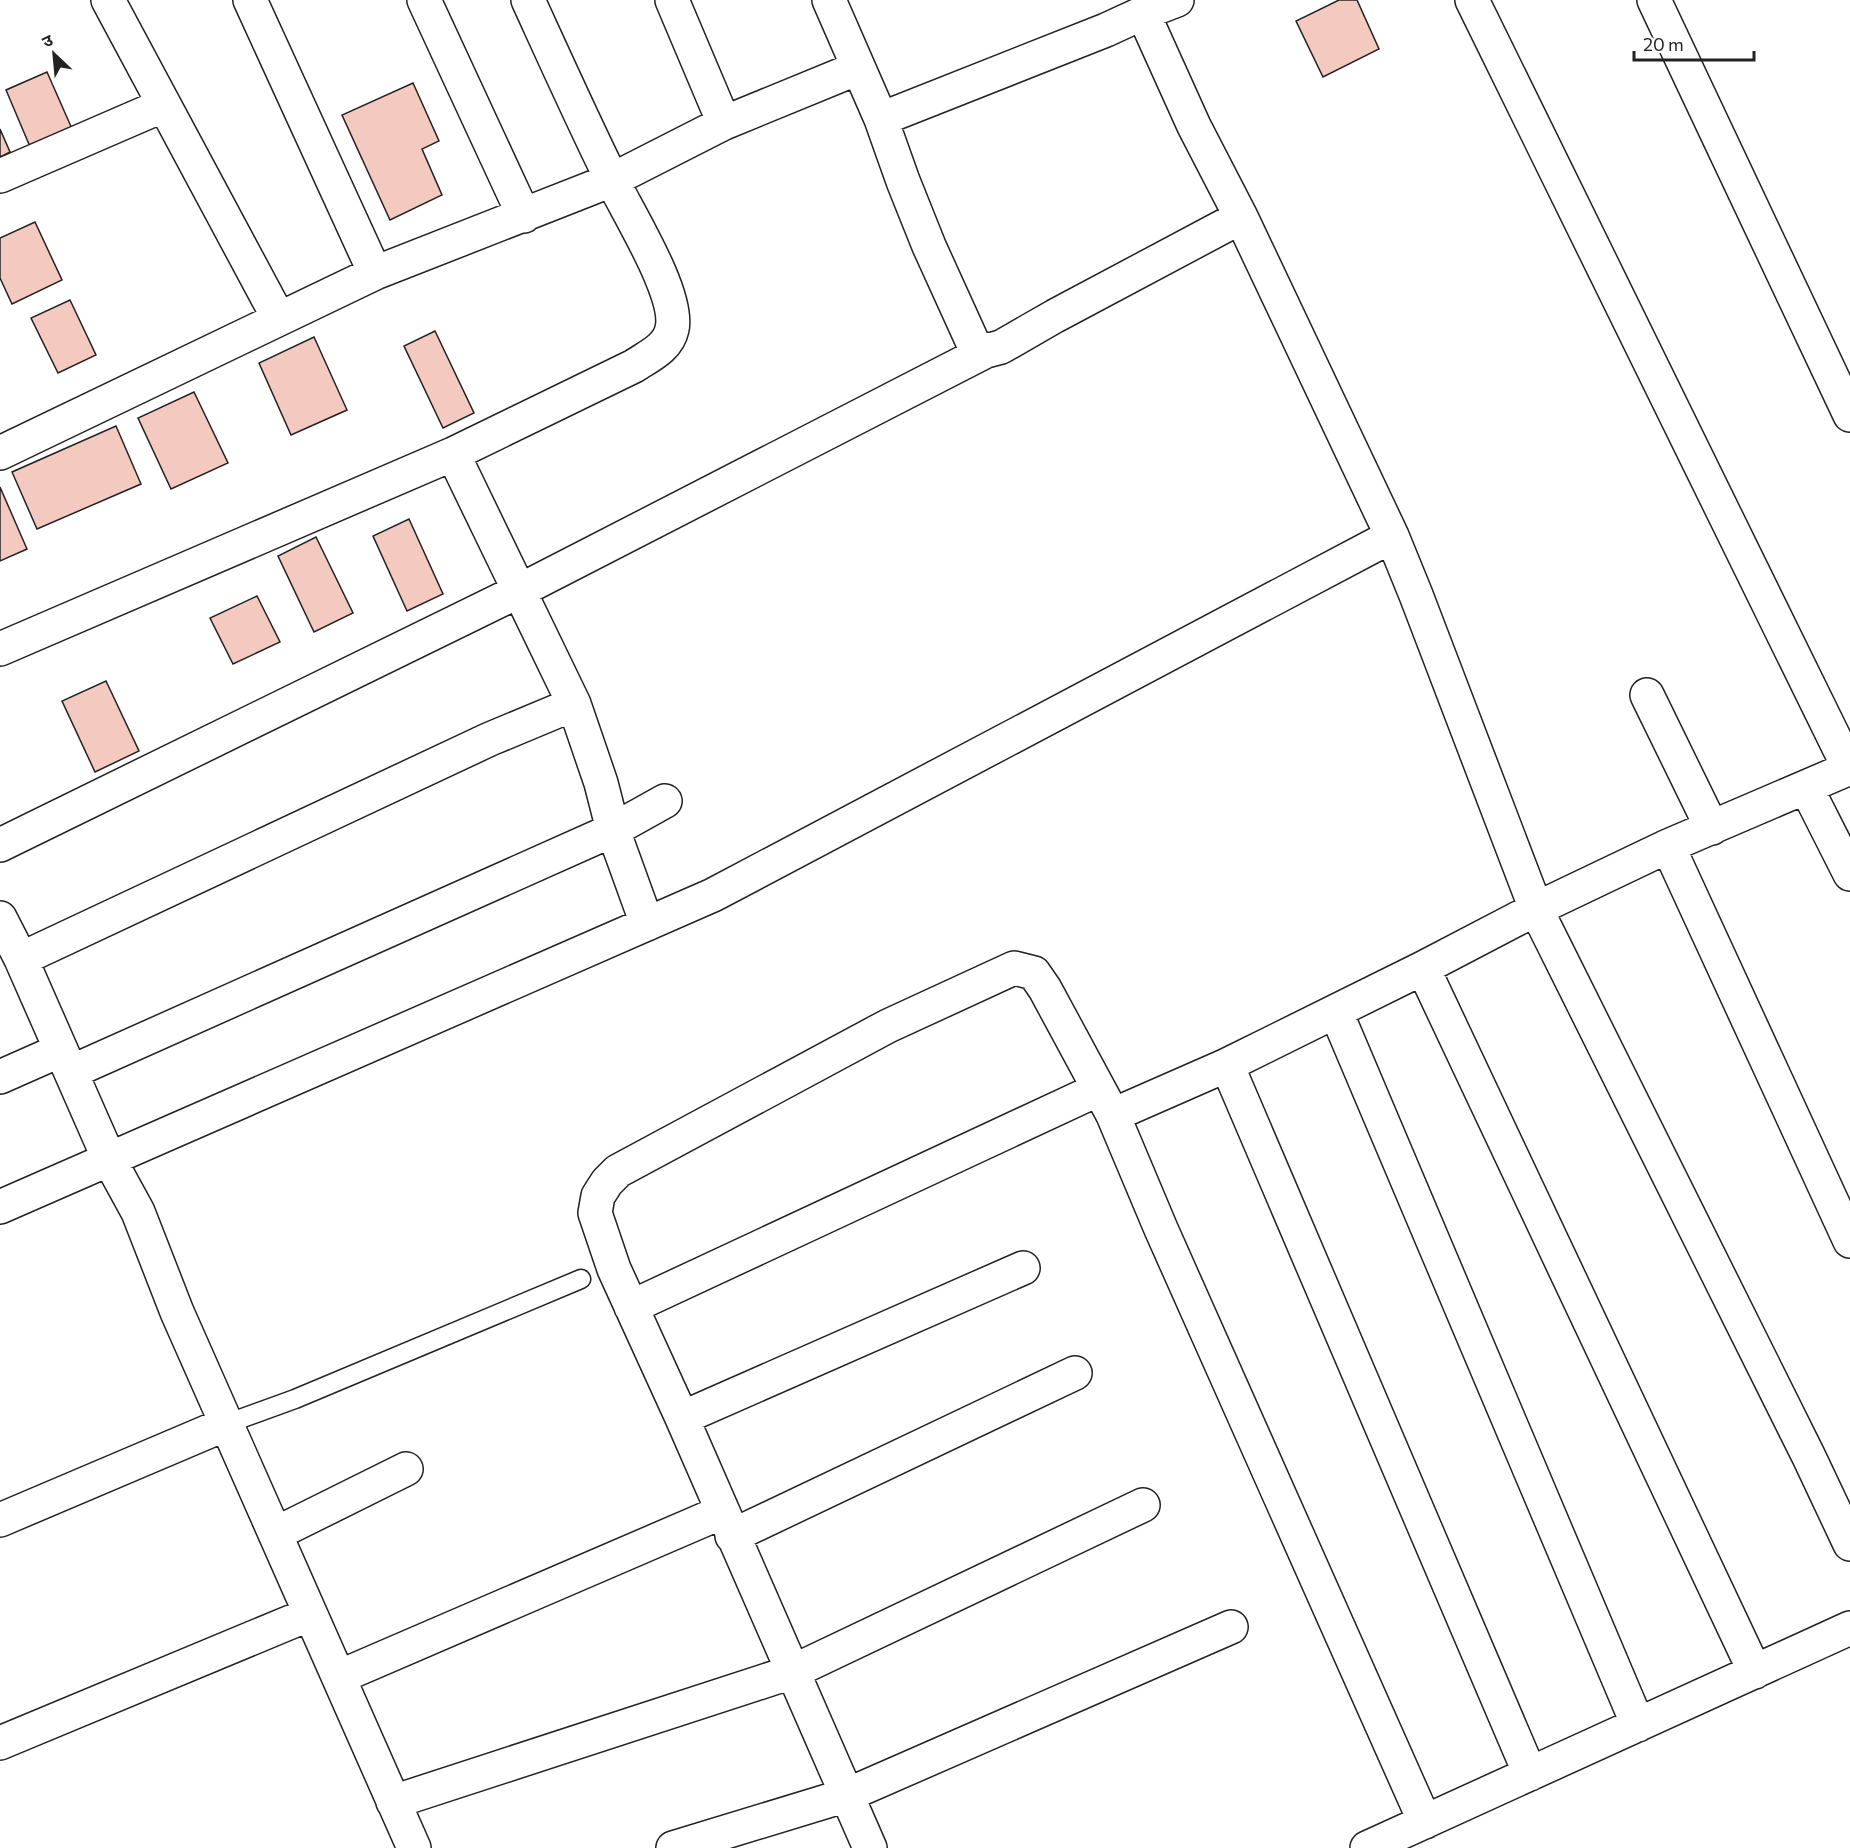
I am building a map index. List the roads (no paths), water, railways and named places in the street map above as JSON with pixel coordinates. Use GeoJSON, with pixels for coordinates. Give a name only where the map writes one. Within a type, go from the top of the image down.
{"type":"FeatureCollection","features":[{"type":"Feature","properties":{"kind":"street"},"geometry":{"type":"LineString","coordinates":[[108,0],[279,320]]}},
{"type":"Feature","properties":{"kind":"street"},"geometry":{"type":"LineString","coordinates":[[250,0],[375,273]]}},
{"type":"Feature","properties":{"kind":"street"},"geometry":{"type":"LineString","coordinates":[[423,0],[524,216]]}},
{"type":"Feature","properties":{"kind":"street"},"geometry":{"type":"LineString","coordinates":[[0,649],[453,454],[634,366],[660,350],[672,330],[673,310],[664,284],[612,180],[528,0]]}},
{"type":"Feature","properties":{"kind":"street"},"geometry":{"type":"LineString","coordinates":[[672,0],[724,123]]}},
{"type":"Feature","properties":{"kind":"street"},"geometry":{"type":"LineString","coordinates":[[829,0],[881,118],[903,181],[966,331],[974,345],[986,351]]}},
{"type":"Feature","properties":{"kind":"street"},"geometry":{"type":"LineString","coordinates":[[881,118],[1177,0]]}},
{"type":"Feature","properties":{"kind":"street"},"geometry":{"type":"LineString","coordinates":[[631,1307],[1106,1102],[1227,1065],[1336,1012],[1536,909],[1668,846],[1849,768],[1472,0]]}},
{"type":"Feature","properties":{"kind":"street"},"geometry":{"type":"LineString","coordinates":[[1654,0],[1850,415]]}},
{"type":"Feature","properties":{"kind":"street"},"geometry":{"type":"LineString","coordinates":[[1143,13],[1194,126],[1241,217],[1392,536],[1536,909],[1809,1457],[1850,1544]]}},
{"type":"Feature","properties":{"kind":"street"},"geometry":{"type":"LineString","coordinates":[[0,453],[375,273],[612,180],[724,123],[858,68]]}},
{"type":"Feature","properties":{"kind":"street"},"geometry":{"type":"LineString","coordinates":[[0,176],[164,105]]}},
{"type":"Feature","properties":{"kind":"street"},"geometry":{"type":"LineString","coordinates":[[0,845],[519,591],[986,351],[1001,347],[1241,217]]}},
{"type":"Feature","properties":{"kind":"street"},"geometry":{"type":"LineString","coordinates":[[453,454],[574,704],[647,924]]}},
{"type":"Feature","properties":{"kind":"street"},"geometry":{"type":"LineString","coordinates":[[0,1207],[713,895],[1392,536]]}},
{"type":"Feature","properties":{"kind":"street"},"geometry":{"type":"LineString","coordinates":[[1647,695],[1712,828]]}},
{"type":"Feature","properties":{"kind":"street"},"geometry":{"type":"LineString","coordinates":[[21,960],[490,739],[574,704]]}},
{"type":"Feature","properties":{"kind":"street"},"geometry":{"type":"LineString","coordinates":[[1806,787],[1850,874]]}},
{"type":"Feature","properties":{"kind":"street"},"geometry":{"type":"LineString","coordinates":[[0,1077],[66,1061],[614,830],[665,801]]}},
{"type":"Feature","properties":{"kind":"street"},"geometry":{"type":"LineString","coordinates":[[1668,846],[1850,1241]]}},
{"type":"Feature","properties":{"kind":"street"},"geometry":{"type":"LineString","coordinates":[[1,925],[21,960],[109,1159],[138,1212],[177,1312],[414,1848]]}},
{"type":"Feature","properties":{"kind":"street"},"geometry":{"type":"LineString","coordinates":[[870,1848],[682,1418],[614,1269],[595,1213],[598,1196],[618,1171],[888,1026],[1014,968],[1034,974],[1045,989],[1106,1102],[1425,1822]]}},
{"type":"Feature","properties":{"kind":"street"},"geometry":{"type":"LineString","coordinates":[[1423,968],[1755,1672]]}},
{"type":"Feature","properties":{"kind":"street"},"geometry":{"type":"LineString","coordinates":[[1336,1012],[1638,1725]]}},
{"type":"Feature","properties":{"kind":"street"},"geometry":{"type":"LineString","coordinates":[[1227,1065],[1530,1774]]}},
{"type":"Feature","properties":{"kind":"street"},"geometry":{"type":"LineString","coordinates":[[682,1418],[1023,1268]]}},
{"type":"Feature","properties":{"kind":"street"},"geometry":{"type":"LineString","coordinates":[[339,1677],[727,1524],[1075,1373]]}},
{"type":"Feature","properties":{"kind":"street"},"geometry":{"type":"LineString","coordinates":[[0,1520],[226,1424]]}},
{"type":"Feature","properties":{"kind":"street"},"geometry":{"type":"LineString","coordinates":[[275,1534],[406,1469]]}},
{"type":"Feature","properties":{"kind":"street"},"geometry":{"type":"LineString","coordinates":[[393,1802],[792,1672],[1143,1505]]}},
{"type":"Feature","properties":{"kind":"street"},"geometry":{"type":"LineString","coordinates":[[0,1743],[310,1614]]}},
{"type":"Feature","properties":{"kind":"street"},"geometry":{"type":"LineString","coordinates":[[673,1848],[847,1795],[1231,1627]]}},
{"type":"Feature","properties":{"kind":"street"},"geometry":{"type":"LineString","coordinates":[[1367,1848],[1850,1628]]}},
{"type":"Feature","properties":{"kind":"lane"},"geometry":{"type":"LineString","coordinates":[[226,1424],[295,1399],[581,1279]]}}]}
